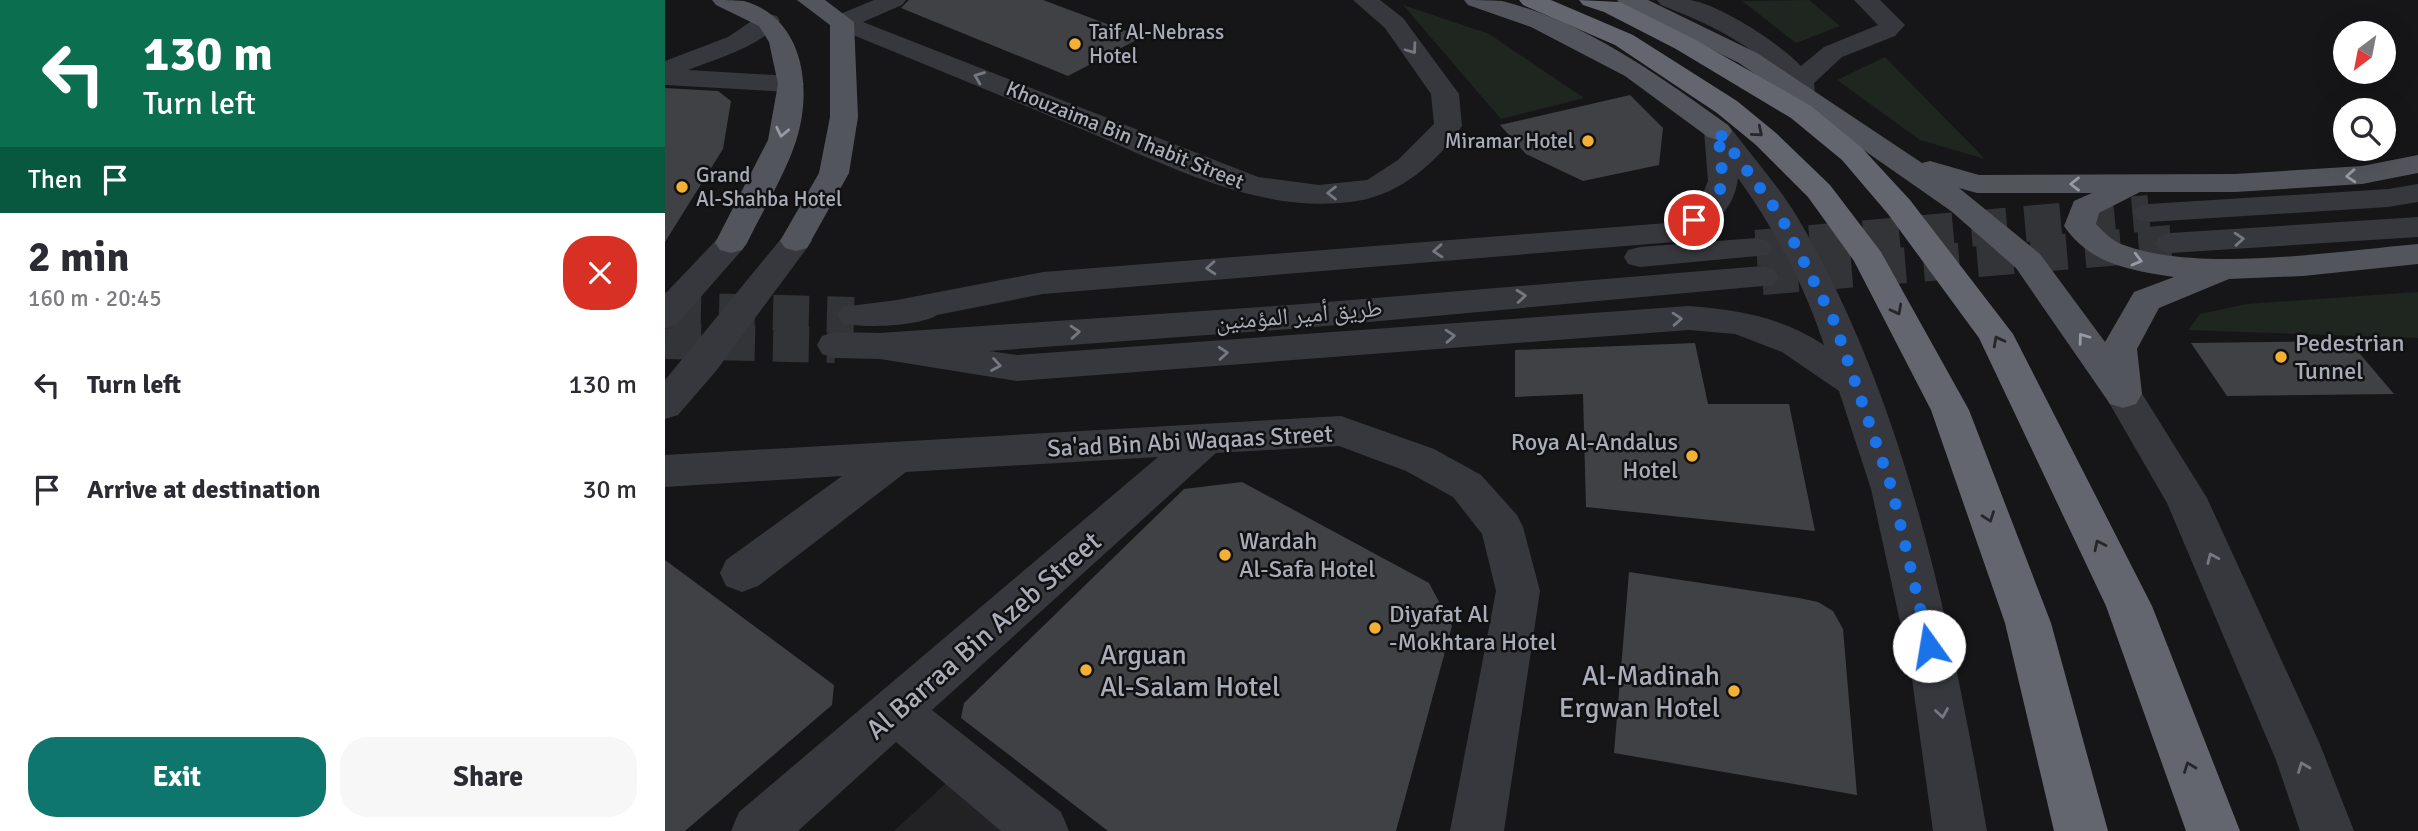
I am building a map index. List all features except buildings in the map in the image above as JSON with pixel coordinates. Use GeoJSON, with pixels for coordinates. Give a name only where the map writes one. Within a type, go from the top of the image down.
{"type":"FeatureCollection","features":[{"type":"Feature","properties":{"kind":"highway"},"geometry":{"type":"LineString","coordinates":[[1591,0],[1612,7],[1685,44],[1801,96],[1899,207],[1995,334],[2129,606],[2213,831]]}},
{"type":"Feature","properties":{"kind":"highway"},"geometry":{"type":"LineString","coordinates":[[1535,11],[1624,40],[1722,119],[1766,139],[1819,191],[1869,259],[1950,410],[2028,624],[2081,831]]}},
{"type":"Feature","properties":{"kind":"main road"},"geometry":{"type":"LineString","coordinates":[[724,0],[768,21],[782,41],[791,84],[782,140],[731,243]]}},
{"type":"Feature","properties":{"kind":"main road","name":"Khouzaima Bin Thabit Street"},"geometry":{"type":"LineString","coordinates":[[809,0],[842,22]]}},
{"type":"Feature","properties":{"kind":"main road"},"geometry":{"type":"LineString","coordinates":[[1476,0],[1535,11],[1722,119]]}},
{"type":"Feature","properties":{"kind":"main road"},"geometry":{"type":"LineString","coordinates":[[1627,0],[1685,44]]}},
{"type":"Feature","properties":{"kind":"main road"},"geometry":{"type":"LineString","coordinates":[[1627,0],[1748,58],[1962,204],[2028,261],[2123,394]]}},
{"type":"Feature","properties":{"kind":"main road"},"geometry":{"type":"LineString","coordinates":[[796,242],[834,173],[845,117],[842,22]]}},
{"type":"Feature","properties":{"kind":"main road"},"geometry":{"type":"LineString","coordinates":[[1898,160],[1977,184],[2235,183],[2362,175],[2418,164]]}},
{"type":"Feature","properties":{"kind":"main road"},"geometry":{"type":"LineString","coordinates":[[2134,184],[2085,208],[2080,226],[2105,250],[2142,263],[2225,269],[2418,254]]}},
{"type":"Feature","properties":{"kind":"main road"},"geometry":{"type":"LineString","coordinates":[[2377,257],[2418,267]]}},
{"type":"Feature","properties":{"kind":"main road"},"geometry":{"type":"LineString","coordinates":[[2123,394],[2119,349],[2146,300],[2225,269]]}},
{"type":"Feature","properties":{"kind":"street"},"geometry":{"type":"LineString","coordinates":[[842,22],[894,0]]}},
{"type":"Feature","properties":{"kind":"street","name":"Khouzaima Bin Thabit Street"},"geometry":{"type":"LineString","coordinates":[[842,22],[1241,183],[1292,193],[1348,193],[1391,180],[1448,126],[1445,94],[1394,23],[1365,0]]}},
{"type":"Feature","properties":{"kind":"street"},"geometry":{"type":"LineString","coordinates":[[1669,0],[1722,11],[1765,47],[1801,96],[1817,63],[1833,52],[1886,31],[1893,25],[1866,0]]}},
{"type":"Feature","properties":{"kind":"street"},"geometry":{"type":"LineString","coordinates":[[665,70],[737,42],[768,21]]}},
{"type":"Feature","properties":{"kind":"street"},"geometry":{"type":"LineString","coordinates":[[665,78],[791,84]]}},
{"type":"Feature","properties":{"kind":"street"},"geometry":{"type":"LineString","coordinates":[[855,314],[898,311],[1043,283],[1674,232],[1713,209],[1723,181],[1722,119]]}},
{"type":"Feature","properties":{"kind":"street"},"geometry":{"type":"LineString","coordinates":[[1722,119],[1780,215],[1834,321],[1892,489],[1935,672],[1960,831]]}},
{"type":"Feature","properties":{"kind":"street"},"geometry":{"type":"LineString","coordinates":[[2149,214],[2388,198],[2418,193]]}},
{"type":"Feature","properties":{"kind":"street"},"geometry":{"type":"LineString","coordinates":[[2171,243],[2418,227]]}},
{"type":"Feature","properties":{"kind":"street"},"geometry":{"type":"LineString","coordinates":[[665,405],[703,362],[796,242]]}},
{"type":"Feature","properties":{"kind":"street"},"geometry":{"type":"LineString","coordinates":[[665,316],[731,243]]}},
{"type":"Feature","properties":{"kind":"street","name":"طريق أمير المؤمنين"},"geometry":{"type":"LineString","coordinates":[[835,345],[880,346],[1303,316],[1563,292],[1759,262],[1332,283],[898,311]]}},
{"type":"Feature","properties":{"kind":"street"},"geometry":{"type":"LineString","coordinates":[[880,346],[1017,368],[1689,318],[1739,322],[1795,344],[1855,383]]}},
{"type":"Feature","properties":{"kind":"street"},"geometry":{"type":"LineString","coordinates":[[2123,394],[2186,498],[2301,760],[2327,831]]}},
{"type":"Feature","properties":{"kind":"street","name":"Sa'ad Bin Abi Waqaas Street"},"geometry":{"type":"LineString","coordinates":[[665,471],[1341,431],[1420,460],[1467,486],[1502,527],[1518,591],[1478,831]]}},
{"type":"Feature","properties":{"kind":"street","name":"Al Barraa Bin Azeb Street"},"geometry":{"type":"LineString","coordinates":[[758,831],[1207,438]]}},
{"type":"Feature","properties":{"kind":"street"},"geometry":{"type":"LineString","coordinates":[[742,573],[896,458]]}},
{"type":"Feature","properties":{"kind":"street"},"geometry":{"type":"LineString","coordinates":[[896,711],[1042,831]]}},
{"type":"Feature","properties":{"kind":"shaded area"},"geometry":{"type":"Polygon","coordinates":[[[1809,0],[1840,26],[1796,43],[1742,1],[1809,0]]]}},
{"type":"Feature","properties":{"kind":"shaded area"},"geometry":{"type":"Polygon","coordinates":[[[1403,5],[1489,34],[1584,98],[1501,119],[1403,5]]]}},
{"type":"Feature","properties":{"kind":"shaded area"},"geometry":{"type":"Polygon","coordinates":[[[1885,57],[1985,159],[1920,140],[1837,80],[1885,57]]]}},
{"type":"Feature","properties":{"kind":"shaded area"},"geometry":{"type":"Polygon","coordinates":[[[2418,292],[2418,338],[2188,330],[2200,314],[2247,304],[2418,292]]]}},
{"type":"Feature","properties":{"kind":"shaded area"},"geometry":{"type":"Polygon","coordinates":[[[955,775],[1022,831],[894,831],[955,775]]]}},
{"type":"Feature","properties":{"kind":"tunnel"},"geometry":{"type":"LineString","coordinates":[[1756,248],[2149,213]]}},
{"type":"Feature","properties":{"kind":"tunnel"},"geometry":{"type":"LineString","coordinates":[[1762,277],[2171,243]]}},
{"type":"Feature","properties":{"kind":"tunnel"},"geometry":{"type":"LineString","coordinates":[[665,310],[854,315]]}},
{"type":"Feature","properties":{"kind":"tunnel"},"geometry":{"type":"LineString","coordinates":[[665,341],[835,345]]}},
{"type":"Feature","properties":{"kind":"place","name":"Taif Al-Nebrass Hotel"},"geometry":{"type":"Point","coordinates":[1075,44]}},
{"type":"Feature","properties":{"kind":"place","name":"Miramar Hotel"},"geometry":{"type":"Point","coordinates":[1588,141]}},
{"type":"Feature","properties":{"kind":"place","name":"Grand Al-Shahba Hotel"},"geometry":{"type":"Point","coordinates":[682,187]}},
{"type":"Feature","properties":{"kind":"place","name":"Pedestrian Tunnel"},"geometry":{"type":"Point","coordinates":[2281,357]}},
{"type":"Feature","properties":{"kind":"place","name":"Roya Al-Andalus Hotel"},"geometry":{"type":"Point","coordinates":[1692,456]}},
{"type":"Feature","properties":{"kind":"place","name":"Wardah Al-Safa Hotel"},"geometry":{"type":"Point","coordinates":[1225,555]}},
{"type":"Feature","properties":{"kind":"place","name":"Diyafat Al -Mokhtara Hotel"},"geometry":{"type":"Point","coordinates":[1375,628]}},
{"type":"Feature","properties":{"kind":"place","name":"Arguan Al-Salam Hotel"},"geometry":{"type":"Point","coordinates":[1086,670]}},
{"type":"Feature","properties":{"kind":"place","name":"Al-Madinah Ergwan Hotel"},"geometry":{"type":"Point","coordinates":[1734,691]}},
{"type":"Feature","properties":{"kind":"route"},"geometry":{"type":"LineString","coordinates":[[1694,220],[1713,209],[1723,181],[1718,131],[1780,215],[1834,321],[1892,489],[1929,646]]}}]}
